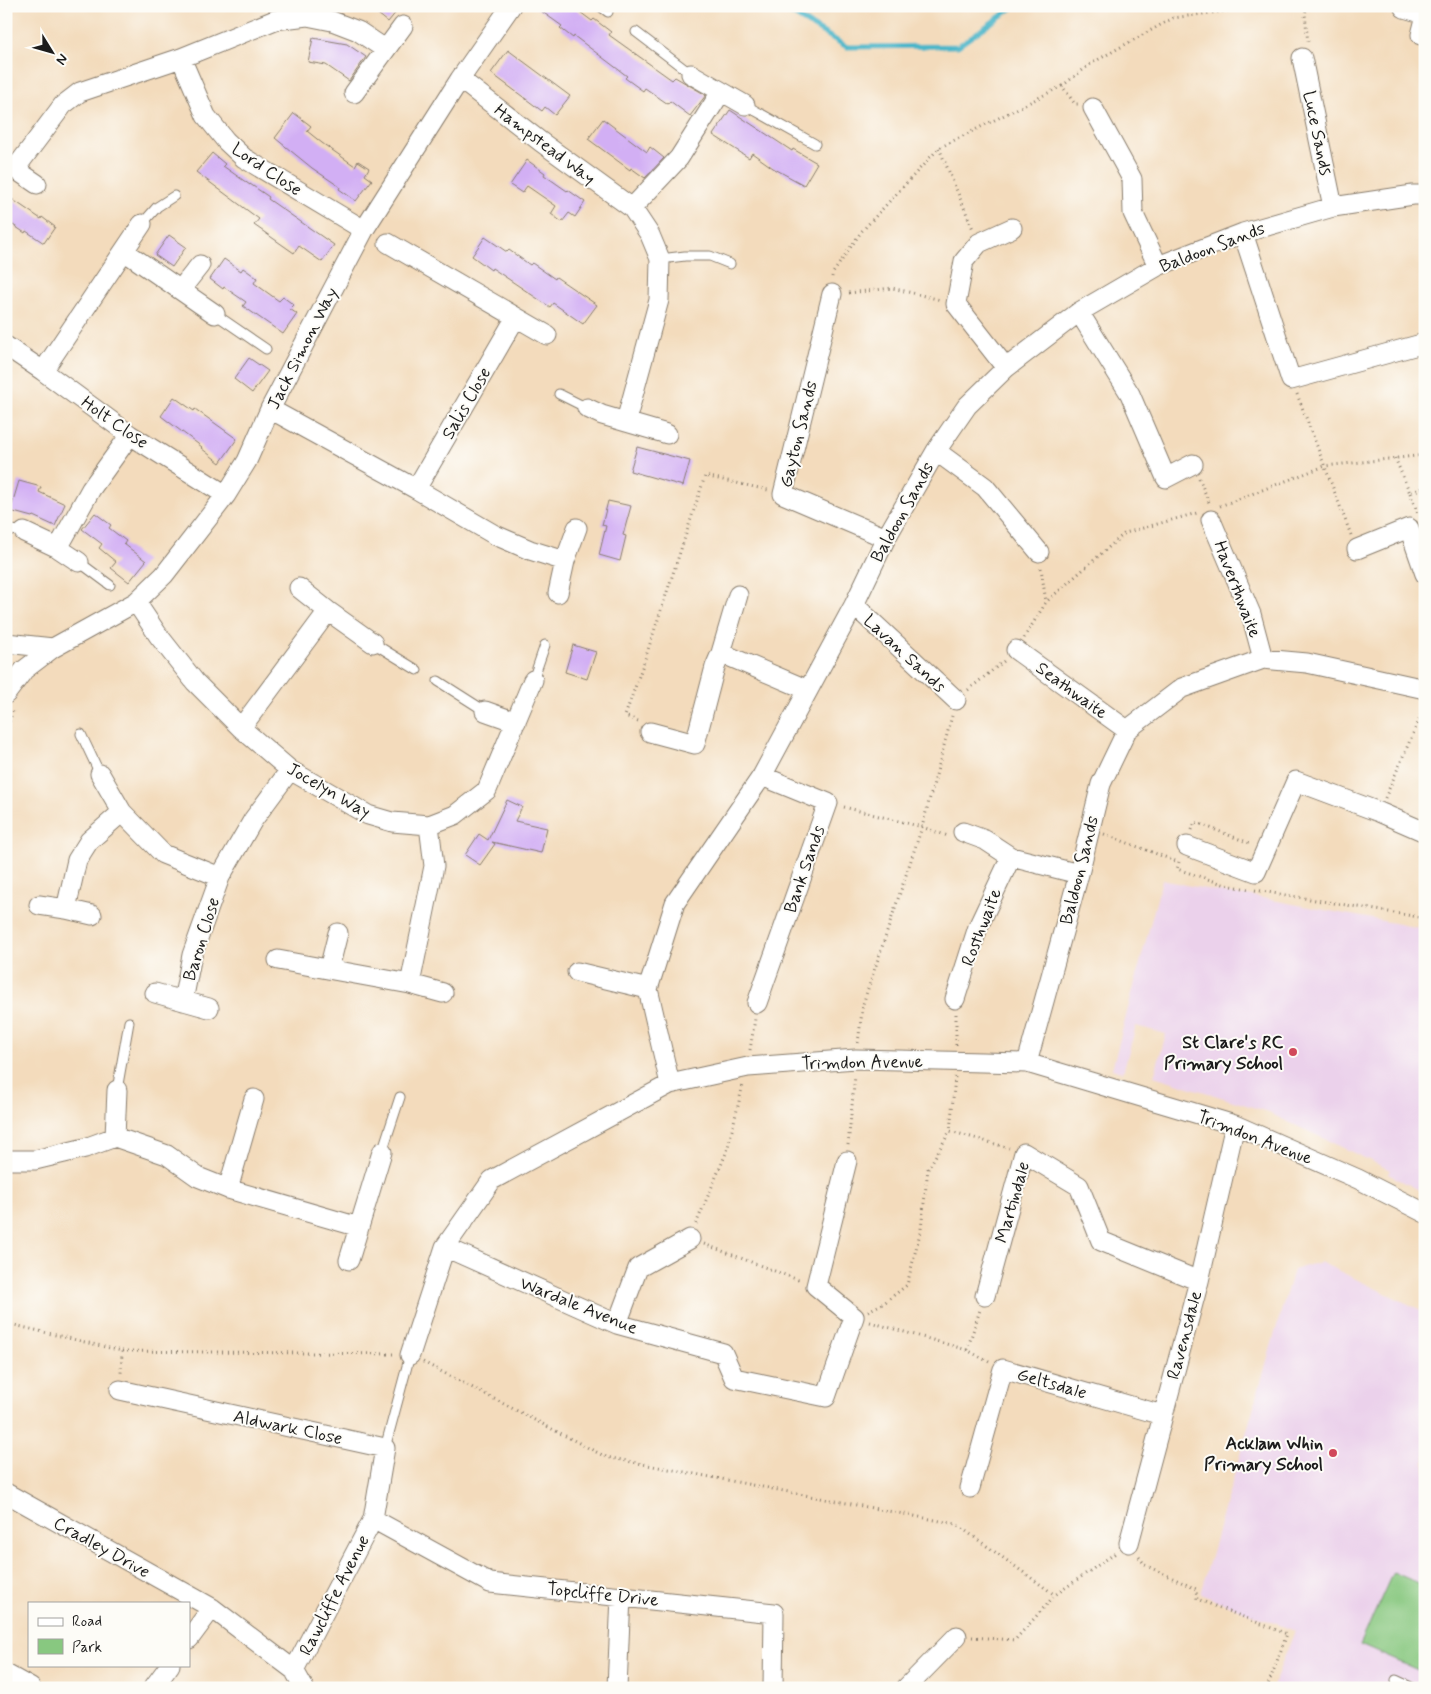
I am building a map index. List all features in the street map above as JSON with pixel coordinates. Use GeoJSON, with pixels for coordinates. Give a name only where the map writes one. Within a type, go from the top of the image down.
{"type":"FeatureCollection","features":[{"type":"Feature","properties":{"kind":"street","name":"Jack Simon Way"},"geometry":{"type":"LineString","coordinates":[[6,694],[24,670],[53,648],[136,602],[164,574],[226,495],[247,461],[270,409],[364,230],[460,79],[511,6]]}},
{"type":"Feature","properties":{"kind":"street"},"geometry":{"type":"LineString","coordinates":[[1404,8],[1425,14]]}},
{"type":"Feature","properties":{"kind":"street"},"geometry":{"type":"LineString","coordinates":[[37,184],[10,166],[64,105],[80,92],[181,58],[275,20],[307,16],[332,21],[358,31],[385,49]]}},
{"type":"Feature","properties":{"kind":"street"},"geometry":{"type":"LineString","coordinates":[[354,93],[403,26]]}},
{"type":"Feature","properties":{"kind":"street","name":"Lord Close"},"geometry":{"type":"LineString","coordinates":[[181,58],[206,116],[226,141],[244,158],[364,230]]}},
{"type":"Feature","properties":{"kind":"street","name":"Luce Sands"},"geometry":{"type":"LineString","coordinates":[[1302,58],[1333,207]]}},
{"type":"Feature","properties":{"kind":"street"},"geometry":{"type":"LineString","coordinates":[[692,74],[745,105]]}},
{"type":"Feature","properties":{"kind":"street","name":"Hampstead Way"},"geometry":{"type":"LineString","coordinates":[[460,79],[541,142],[632,208],[650,236],[660,259],[659,300],[626,421]]}},
{"type":"Feature","properties":{"kind":"street"},"geometry":{"type":"LineString","coordinates":[[632,208],[679,158],[721,92]]}},
{"type":"Feature","properties":{"kind":"street"},"geometry":{"type":"LineString","coordinates":[[1093,108],[1132,179],[1133,213],[1158,266]]}},
{"type":"Feature","properties":{"kind":"street","name":"Baldoon Sands"},"geometry":{"type":"LineString","coordinates":[[648,989],[675,903],[762,776],[854,605],[886,538],[936,451],[967,406],[1006,368],[1079,312],[1158,266],[1243,233],[1333,207],[1413,195],[1425,195]]}},
{"type":"Feature","properties":{"kind":"street"},"geometry":{"type":"LineString","coordinates":[[43,371],[142,224]]}},
{"type":"Feature","properties":{"kind":"street"},"geometry":{"type":"LineString","coordinates":[[1006,368],[956,304],[964,261],[980,243],[1012,228]]}},
{"type":"Feature","properties":{"kind":"street"},"geometry":{"type":"LineString","coordinates":[[1243,233],[1291,380],[1425,343]]}},
{"type":"Feature","properties":{"kind":"street"},"geometry":{"type":"LineString","coordinates":[[388,243],[547,335]]}},
{"type":"Feature","properties":{"kind":"street"},"geometry":{"type":"LineString","coordinates":[[124,250],[215,314]]}},
{"type":"Feature","properties":{"kind":"street"},"geometry":{"type":"LineString","coordinates":[[181,289],[200,264]]}},
{"type":"Feature","properties":{"kind":"street","name":"Gayton Sands"},"geometry":{"type":"LineString","coordinates":[[832,294],[783,494],[886,538]]}},
{"type":"Feature","properties":{"kind":"street"},"geometry":{"type":"LineString","coordinates":[[1079,312],[1130,394],[1166,478],[1193,464]]}},
{"type":"Feature","properties":{"kind":"street","name":"Salis Close"},"geometry":{"type":"LineString","coordinates":[[416,489],[516,317]]}},
{"type":"Feature","properties":{"kind":"street","name":"Holt Close"},"geometry":{"type":"LineString","coordinates":[[6,346],[130,435],[226,495]]}},
{"type":"Feature","properties":{"kind":"street"},"geometry":{"type":"LineString","coordinates":[[587,408],[602,415],[667,434]]}},
{"type":"Feature","properties":{"kind":"street"},"geometry":{"type":"LineString","coordinates":[[270,409],[495,534],[530,550],[565,561]]}},
{"type":"Feature","properties":{"kind":"street"},"geometry":{"type":"LineString","coordinates":[[58,548],[91,489],[130,435]]}},
{"type":"Feature","properties":{"kind":"street"},"geometry":{"type":"LineString","coordinates":[[936,451],[985,487],[1039,552]]}},
{"type":"Feature","properties":{"kind":"street","name":"Haverthwaite"},"geometry":{"type":"LineString","coordinates":[[1211,514],[1251,614],[1263,659]]}},
{"type":"Feature","properties":{"kind":"street"},"geometry":{"type":"LineString","coordinates":[[558,593],[565,561],[577,528]]}},
{"type":"Feature","properties":{"kind":"street"},"geometry":{"type":"LineString","coordinates":[[1357,549],[1409,528],[1425,574]]}},
{"type":"Feature","properties":{"kind":"street"},"geometry":{"type":"LineString","coordinates":[[15,530],[58,548],[79,562]]}},
{"type":"Feature","properties":{"kind":"street"},"geometry":{"type":"LineString","coordinates":[[300,588],[328,612],[373,643]]}},
{"type":"Feature","properties":{"kind":"street"},"geometry":{"type":"LineString","coordinates":[[650,732],[694,744],[715,667],[738,595]]}},
{"type":"Feature","properties":{"kind":"street","name":"Jocelyn Way"},"geometry":{"type":"LineString","coordinates":[[136,602],[158,636],[195,682],[241,728],[290,770],[368,815],[392,822],[429,825],[455,815],[487,790],[533,680]]}},
{"type":"Feature","properties":{"kind":"street","name":"Lavan Sands"},"geometry":{"type":"LineString","coordinates":[[854,605],[956,700]]}},
{"type":"Feature","properties":{"kind":"street"},"geometry":{"type":"LineString","coordinates":[[241,728],[328,612]]}},
{"type":"Feature","properties":{"kind":"street"},"geometry":{"type":"LineString","coordinates":[[6,643],[53,648]]}},
{"type":"Feature","properties":{"kind":"street","name":"Seathwaite"},"geometry":{"type":"LineString","coordinates":[[1016,650],[1127,730]]}},
{"type":"Feature","properties":{"kind":"street"},"geometry":{"type":"LineString","coordinates":[[721,653],[808,690]]}},
{"type":"Feature","properties":{"kind":"street","name":"Baldoon Sands"},"geometry":{"type":"LineString","coordinates":[[1027,1063],[1079,874],[1101,784],[1127,730],[1182,688],[1263,659],[1307,663],[1425,689]]}},
{"type":"Feature","properties":{"kind":"street"},"geometry":{"type":"LineString","coordinates":[[486,711],[516,722]]}},
{"type":"Feature","properties":{"kind":"street","name":"Baron Close"},"geometry":{"type":"LineString","coordinates":[[183,1001],[192,955],[220,877],[253,820],[290,770]]}},
{"type":"Feature","properties":{"kind":"street","name":"Baron Close"},"geometry":{"type":"LineString","coordinates":[[100,774],[122,812],[163,854],[220,877]]}},
{"type":"Feature","properties":{"kind":"street","name":"Bank Sands"},"geometry":{"type":"LineString","coordinates":[[757,1003],[828,803],[762,776]]}},
{"type":"Feature","properties":{"kind":"street"},"geometry":{"type":"LineString","coordinates":[[1183,854],[1256,872],[1296,781],[1379,812],[1425,832]]}},
{"type":"Feature","properties":{"kind":"street"},"geometry":{"type":"LineString","coordinates":[[66,909],[77,860],[89,841],[122,812]]}},
{"type":"Feature","properties":{"kind":"street"},"geometry":{"type":"LineString","coordinates":[[410,984],[434,866],[429,825]]}},
{"type":"Feature","properties":{"kind":"street"},"geometry":{"type":"LineString","coordinates":[[963,832],[985,840],[1010,857],[1079,874]]}},
{"type":"Feature","properties":{"kind":"street","name":"Rosthwaite"},"geometry":{"type":"LineString","coordinates":[[955,998],[978,927],[1010,857]]}},
{"type":"Feature","properties":{"kind":"street"},"geometry":{"type":"LineString","coordinates":[[39,905],[92,915]]}},
{"type":"Feature","properties":{"kind":"street"},"geometry":{"type":"LineString","coordinates":[[329,969],[338,933]]}},
{"type":"Feature","properties":{"kind":"street"},"geometry":{"type":"LineString","coordinates":[[278,960],[410,984],[443,993]]}},
{"type":"Feature","properties":{"kind":"street"},"geometry":{"type":"LineString","coordinates":[[577,972],[648,989],[670,1084]]}},
{"type":"Feature","properties":{"kind":"street","name":"Baron Close"},"geometry":{"type":"LineString","coordinates":[[155,993],[209,1008]]}},
{"type":"Feature","properties":{"kind":"street","name":"Trimdon Avenue"},"geometry":{"type":"LineString","coordinates":[[410,1355],[445,1247],[492,1180],[670,1084],[748,1067],[856,1059],[1027,1063],[1235,1126],[1358,1179],[1425,1213]]}},
{"type":"Feature","properties":{"kind":"street"},"geometry":{"type":"LineString","coordinates":[[115,1137],[117,1090]]}},
{"type":"Feature","properties":{"kind":"street"},"geometry":{"type":"LineString","coordinates":[[228,1189],[254,1099]]}},
{"type":"Feature","properties":{"kind":"street","name":"Ravensdale"},"geometry":{"type":"LineString","coordinates":[[1129,1543],[1199,1281],[1235,1126]]}},
{"type":"Feature","properties":{"kind":"street"},"geometry":{"type":"LineString","coordinates":[[6,1160],[35,1160],[85,1148],[115,1137],[167,1155],[198,1177],[228,1189],[359,1228]]}},
{"type":"Feature","properties":{"kind":"street"},"geometry":{"type":"LineString","coordinates":[[349,1260],[382,1152]]}},
{"type":"Feature","properties":{"kind":"street","name":"Martindale"},"geometry":{"type":"LineString","coordinates":[[985,1296],[1024,1153],[1079,1186],[1101,1241],[1199,1281]]}},
{"type":"Feature","properties":{"kind":"street"},"geometry":{"type":"LineString","coordinates":[[847,1160],[816,1286],[854,1317]]}},
{"type":"Feature","properties":{"kind":"street"},"geometry":{"type":"LineString","coordinates":[[617,1324],[638,1268],[690,1239]]}},
{"type":"Feature","properties":{"kind":"street","name":"Wardale Avenue"},"geometry":{"type":"LineString","coordinates":[[445,1247],[617,1324],[723,1353],[734,1378],[826,1397],[854,1317]]}},
{"type":"Feature","properties":{"kind":"street","name":"Geltsdale"},"geometry":{"type":"LineString","coordinates":[[970,1488],[1003,1369],[1162,1415]]}},
{"type":"Feature","properties":{"kind":"street","name":"Aldwark Close"},"geometry":{"type":"LineString","coordinates":[[120,1390],[385,1448]]}},
{"type":"Feature","properties":{"kind":"street"},"geometry":{"type":"LineString","coordinates":[[373,1520],[385,1448]]}},
{"type":"Feature","properties":{"kind":"street","name":"Cradley Drive"},"geometry":{"type":"LineString","coordinates":[[6,1493],[212,1608],[294,1670]]}},
{"type":"Feature","properties":{"kind":"street","name":"Topcliffe Drive"},"geometry":{"type":"LineString","coordinates":[[373,1520],[490,1583],[774,1613],[773,1688]]}},
{"type":"Feature","properties":{"kind":"street","name":"Rawcliffe Avenue"},"geometry":{"type":"LineString","coordinates":[[294,1670],[373,1520]]}},
{"type":"Feature","properties":{"kind":"street"},"geometry":{"type":"LineString","coordinates":[[617,1688],[621,1596]]}},
{"type":"Feature","properties":{"kind":"street"},"geometry":{"type":"LineString","coordinates":[[190,1639],[212,1608]]}},
{"type":"Feature","properties":{"kind":"street"},"geometry":{"type":"LineString","coordinates":[[906,1688],[957,1636]]}},
{"type":"Feature","properties":{"kind":"street"},"geometry":{"type":"LineString","coordinates":[[153,1688],[169,1666]]}},
{"type":"Feature","properties":{"kind":"street"},"geometry":{"type":"LineString","coordinates":[[294,1670],[304,1688]]}},
{"type":"Feature","properties":{"kind":"street"},"geometry":{"type":"LineString","coordinates":[[6,1674],[31,1688]]}},
{"type":"Feature","properties":{"kind":"lane"},"geometry":{"type":"LineString","coordinates":[[636,32],[692,74]]}},
{"type":"Feature","properties":{"kind":"lane"},"geometry":{"type":"LineString","coordinates":[[745,105],[815,144]]}},
{"type":"Feature","properties":{"kind":"lane"},"geometry":{"type":"LineString","coordinates":[[142,224],[157,207],[174,196]]}},
{"type":"Feature","properties":{"kind":"lane"},"geometry":{"type":"LineString","coordinates":[[660,259],[710,256],[730,264]]}},
{"type":"Feature","properties":{"kind":"lane"},"geometry":{"type":"LineString","coordinates":[[215,314],[266,349]]}},
{"type":"Feature","properties":{"kind":"lane"},"geometry":{"type":"LineString","coordinates":[[559,394],[587,408]]}},
{"type":"Feature","properties":{"kind":"lane"},"geometry":{"type":"LineString","coordinates":[[79,562],[110,585]]}},
{"type":"Feature","properties":{"kind":"lane"},"geometry":{"type":"LineString","coordinates":[[373,643],[417,670]]}},
{"type":"Feature","properties":{"kind":"lane","name":"Jocelyn Way"},"geometry":{"type":"LineString","coordinates":[[533,680],[545,645]]}},
{"type":"Feature","properties":{"kind":"lane"},"geometry":{"type":"LineString","coordinates":[[438,681],[486,711]]}},
{"type":"Feature","properties":{"kind":"lane","name":"Baron Close"},"geometry":{"type":"LineString","coordinates":[[81,734],[100,774]]}},
{"type":"Feature","properties":{"kind":"lane"},"geometry":{"type":"LineString","coordinates":[[117,1090],[129,1022]]}},
{"type":"Feature","properties":{"kind":"lane"},"geometry":{"type":"LineString","coordinates":[[382,1152],[400,1097]]}},
{"type":"Feature","properties":{"kind":"lane"},"geometry":{"type":"LineString","coordinates":[[385,1448],[410,1355]]}},
{"type":"Feature","properties":{"kind":"lane"},"geometry":{"type":"LineString","coordinates":[[1396,1680],[1413,1688]]}},
{"type":"Feature","properties":{"kind":"path"},"geometry":{"type":"LineString","coordinates":[[956,304],[892,288],[832,294],[832,272],[861,232],[939,148],[1062,86],[1092,63],[1172,18],[1263,6]]}},
{"type":"Feature","properties":{"kind":"path"},"geometry":{"type":"LineString","coordinates":[[1302,58],[1311,57],[1306,27],[1305,14],[1307,6]]}},
{"type":"Feature","properties":{"kind":"path"},"geometry":{"type":"LineString","coordinates":[[1062,86],[1075,104],[1093,108]]}},
{"type":"Feature","properties":{"kind":"path"},"geometry":{"type":"LineString","coordinates":[[939,148],[980,243]]}},
{"type":"Feature","properties":{"kind":"path"},"geometry":{"type":"LineString","coordinates":[[1291,380],[1357,549]]}},
{"type":"Feature","properties":{"kind":"path"},"geometry":{"type":"LineString","coordinates":[[847,1160],[863,1004],[922,827],[956,700],[1016,650],[1046,602],[1124,533],[1211,514],[1325,466],[1425,455]]}},
{"type":"Feature","properties":{"kind":"path"},"geometry":{"type":"LineString","coordinates":[[1395,458],[1410,493],[1425,488]]}},
{"type":"Feature","properties":{"kind":"path"},"geometry":{"type":"LineString","coordinates":[[1193,464],[1211,514]]}},
{"type":"Feature","properties":{"kind":"path"},"geometry":{"type":"LineString","coordinates":[[650,732],[639,721],[625,716],[705,476],[783,494]]}},
{"type":"Feature","properties":{"kind":"path"},"geometry":{"type":"LineString","coordinates":[[1039,552],[1046,602]]}},
{"type":"Feature","properties":{"kind":"path"},"geometry":{"type":"LineString","coordinates":[[1379,812],[1425,706]]}},
{"type":"Feature","properties":{"kind":"path"},"geometry":{"type":"LineString","coordinates":[[828,803],[922,827],[951,837],[963,832]]}},
{"type":"Feature","properties":{"kind":"path"},"geometry":{"type":"LineString","coordinates":[[1183,854],[1176,869],[1226,886],[1425,918]]}},
{"type":"Feature","properties":{"kind":"path"},"geometry":{"type":"LineString","coordinates":[[854,1317],[884,1303],[907,1285],[921,1229],[928,1169],[950,1131],[956,1062],[955,998]]}},
{"type":"Feature","properties":{"kind":"path"},"geometry":{"type":"LineString","coordinates":[[757,1003],[748,1067],[726,1151],[690,1239],[816,1286]]}},
{"type":"Feature","properties":{"kind":"path"},"geometry":{"type":"LineString","coordinates":[[950,1131],[1024,1153]]}},
{"type":"Feature","properties":{"kind":"path"},"geometry":{"type":"LineString","coordinates":[[967,1350],[985,1296]]}},
{"type":"Feature","properties":{"kind":"path"},"geometry":{"type":"LineString","coordinates":[[854,1317],[967,1350],[1003,1369]]}},
{"type":"Feature","properties":{"kind":"path"},"geometry":{"type":"LineString","coordinates":[[6,1323],[122,1351],[410,1355],[606,1457],[956,1524],[1055,1595]]}},
{"type":"Feature","properties":{"kind":"path"},"geometry":{"type":"LineString","coordinates":[[120,1390],[122,1351]]}},
{"type":"Feature","properties":{"kind":"path"},"geometry":{"type":"LineString","coordinates":[[957,1636],[1015,1640],[1055,1595],[1129,1543],[1145,1565],[1196,1589],[1196,1599],[1288,1634],[1267,1688]]}},
{"type":"Feature","properties":{"kind":"shaded area","name":"St Clare's RC Primary School"},"geometry":{"type":"Polygon","coordinates":[[[1162,880],[1425,929],[1425,1193],[1388,1174],[1390,1170],[1265,1111],[1154,1076],[1166,1034],[1136,1026],[1123,1072],[1112,1069],[1162,880]]]}},
{"type":"Feature","properties":{"kind":"shaded area","name":"Acklam Whin Primary School"},"geometry":{"type":"Polygon","coordinates":[[[1320,1262],[1425,1312],[1425,1688],[1272,1688],[1295,1631],[1200,1594],[1293,1270],[1320,1262]]]}},
{"type":"Feature","properties":{"kind":"green space"},"geometry":{"type":"Polygon","coordinates":[[[1393,1572],[1425,1586],[1425,1673],[1360,1645],[1393,1572]]]}},
{"type":"Feature","properties":{"kind":"building"},"geometry":{"type":"Polygon","coordinates":[[[368,6],[401,6],[388,22],[368,6]]]}},
{"type":"Feature","properties":{"kind":"building"},"geometry":{"type":"Polygon","coordinates":[[[534,6],[572,6],[592,21],[594,19],[611,32],[609,35],[672,80],[675,77],[706,95],[690,116],[670,101],[668,104],[645,88],[643,91],[625,78],[627,76],[574,36],[573,38],[560,28],[562,26],[534,6]]]}},
{"type":"Feature","properties":{"kind":"building"},"geometry":{"type":"Polygon","coordinates":[[[313,38],[347,44],[366,57],[349,81],[326,65],[308,62],[313,38]]]}},
{"type":"Feature","properties":{"kind":"building"},"geometry":{"type":"Polygon","coordinates":[[[508,50],[570,96],[555,115],[545,107],[542,111],[491,73],[508,50]]]}},
{"type":"Feature","properties":{"kind":"building"},"geometry":{"type":"Polygon","coordinates":[[[730,110],[792,151],[793,149],[817,163],[804,185],[773,168],[752,153],[749,158],[713,135],[730,110]]]}},
{"type":"Feature","properties":{"kind":"building"},"geometry":{"type":"Polygon","coordinates":[[[294,113],[311,126],[307,131],[322,143],[355,166],[358,161],[369,168],[365,175],[372,180],[356,201],[275,138],[294,113]]]}},
{"type":"Feature","properties":{"kind":"building"},"geometry":{"type":"Polygon","coordinates":[[[603,119],[647,152],[650,147],[664,158],[645,178],[631,168],[630,170],[588,139],[603,119]]]}},
{"type":"Feature","properties":{"kind":"building"},"geometry":{"type":"Polygon","coordinates":[[[212,153],[225,164],[223,166],[334,245],[322,262],[299,246],[294,253],[254,225],[259,219],[196,172],[212,153]]]}},
{"type":"Feature","properties":{"kind":"building"},"geometry":{"type":"Polygon","coordinates":[[[527,160],[545,173],[544,175],[585,202],[575,217],[569,213],[562,222],[551,214],[556,206],[527,186],[522,193],[510,185],[527,160]]]}},
{"type":"Feature","properties":{"kind":"building"},"geometry":{"type":"Polygon","coordinates":[[[6,195],[55,227],[44,243],[26,231],[25,233],[10,223],[6,223],[6,195]]]}},
{"type":"Feature","properties":{"kind":"building"},"geometry":{"type":"Polygon","coordinates":[[[169,235],[186,247],[172,267],[155,255],[169,235]]]}},
{"type":"Feature","properties":{"kind":"building"},"geometry":{"type":"Polygon","coordinates":[[[485,237],[507,252],[509,250],[530,265],[532,263],[555,279],[556,277],[597,305],[583,324],[553,303],[550,307],[472,256],[485,237]]]}},
{"type":"Feature","properties":{"kind":"building"},"geometry":{"type":"Polygon","coordinates":[[[224,259],[241,271],[243,268],[257,278],[254,283],[279,301],[283,297],[294,305],[290,309],[297,314],[283,334],[243,306],[246,302],[210,279],[224,259]]]}},
{"type":"Feature","properties":{"kind":"building"},"geometry":{"type":"Polygon","coordinates":[[[249,358],[268,371],[252,393],[234,379],[249,358]]]}},
{"type":"Feature","properties":{"kind":"building"},"geometry":{"type":"Polygon","coordinates":[[[174,397],[194,411],[195,409],[237,439],[220,463],[161,416],[174,397]]]}},
{"type":"Feature","properties":{"kind":"building"},"geometry":{"type":"Polygon","coordinates":[[[637,447],[690,461],[683,486],[630,471],[637,447]]]}},
{"type":"Feature","properties":{"kind":"building"},"geometry":{"type":"Polygon","coordinates":[[[19,481],[41,487],[39,492],[65,504],[55,526],[33,516],[10,511],[19,481]]]}},
{"type":"Feature","properties":{"kind":"building"},"geometry":{"type":"Polygon","coordinates":[[[608,501],[631,506],[623,535],[626,536],[620,561],[599,555],[606,526],[602,525],[608,501]]]}},
{"type":"Feature","properties":{"kind":"building"},"geometry":{"type":"Polygon","coordinates":[[[95,513],[111,525],[109,528],[126,541],[124,544],[146,561],[129,582],[111,568],[116,562],[99,548],[102,544],[82,529],[95,513]]]}},
{"type":"Feature","properties":{"kind":"building"},"geometry":{"type":"Polygon","coordinates":[[[573,645],[596,652],[587,679],[565,672],[573,645]]]}},
{"type":"Feature","properties":{"kind":"building"},"geometry":{"type":"Polygon","coordinates":[[[507,800],[522,807],[515,821],[547,828],[541,853],[492,842],[495,844],[480,865],[465,855],[479,834],[488,840],[507,800]]]}},
{"type":"Feature","properties":{"kind":"waterway"},"geometry":{"type":"LineString","coordinates":[[779,6],[847,47],[958,46],[1015,6]]}},
{"type":"Feature","properties":{"kind":"place","name":"St Clare's RC Primary School"},"geometry":{"type":"Point","coordinates":[1293,1052]}},
{"type":"Feature","properties":{"kind":"place","name":"Acklam Whin Primary School"},"geometry":{"type":"Point","coordinates":[1333,1453]}}]}
